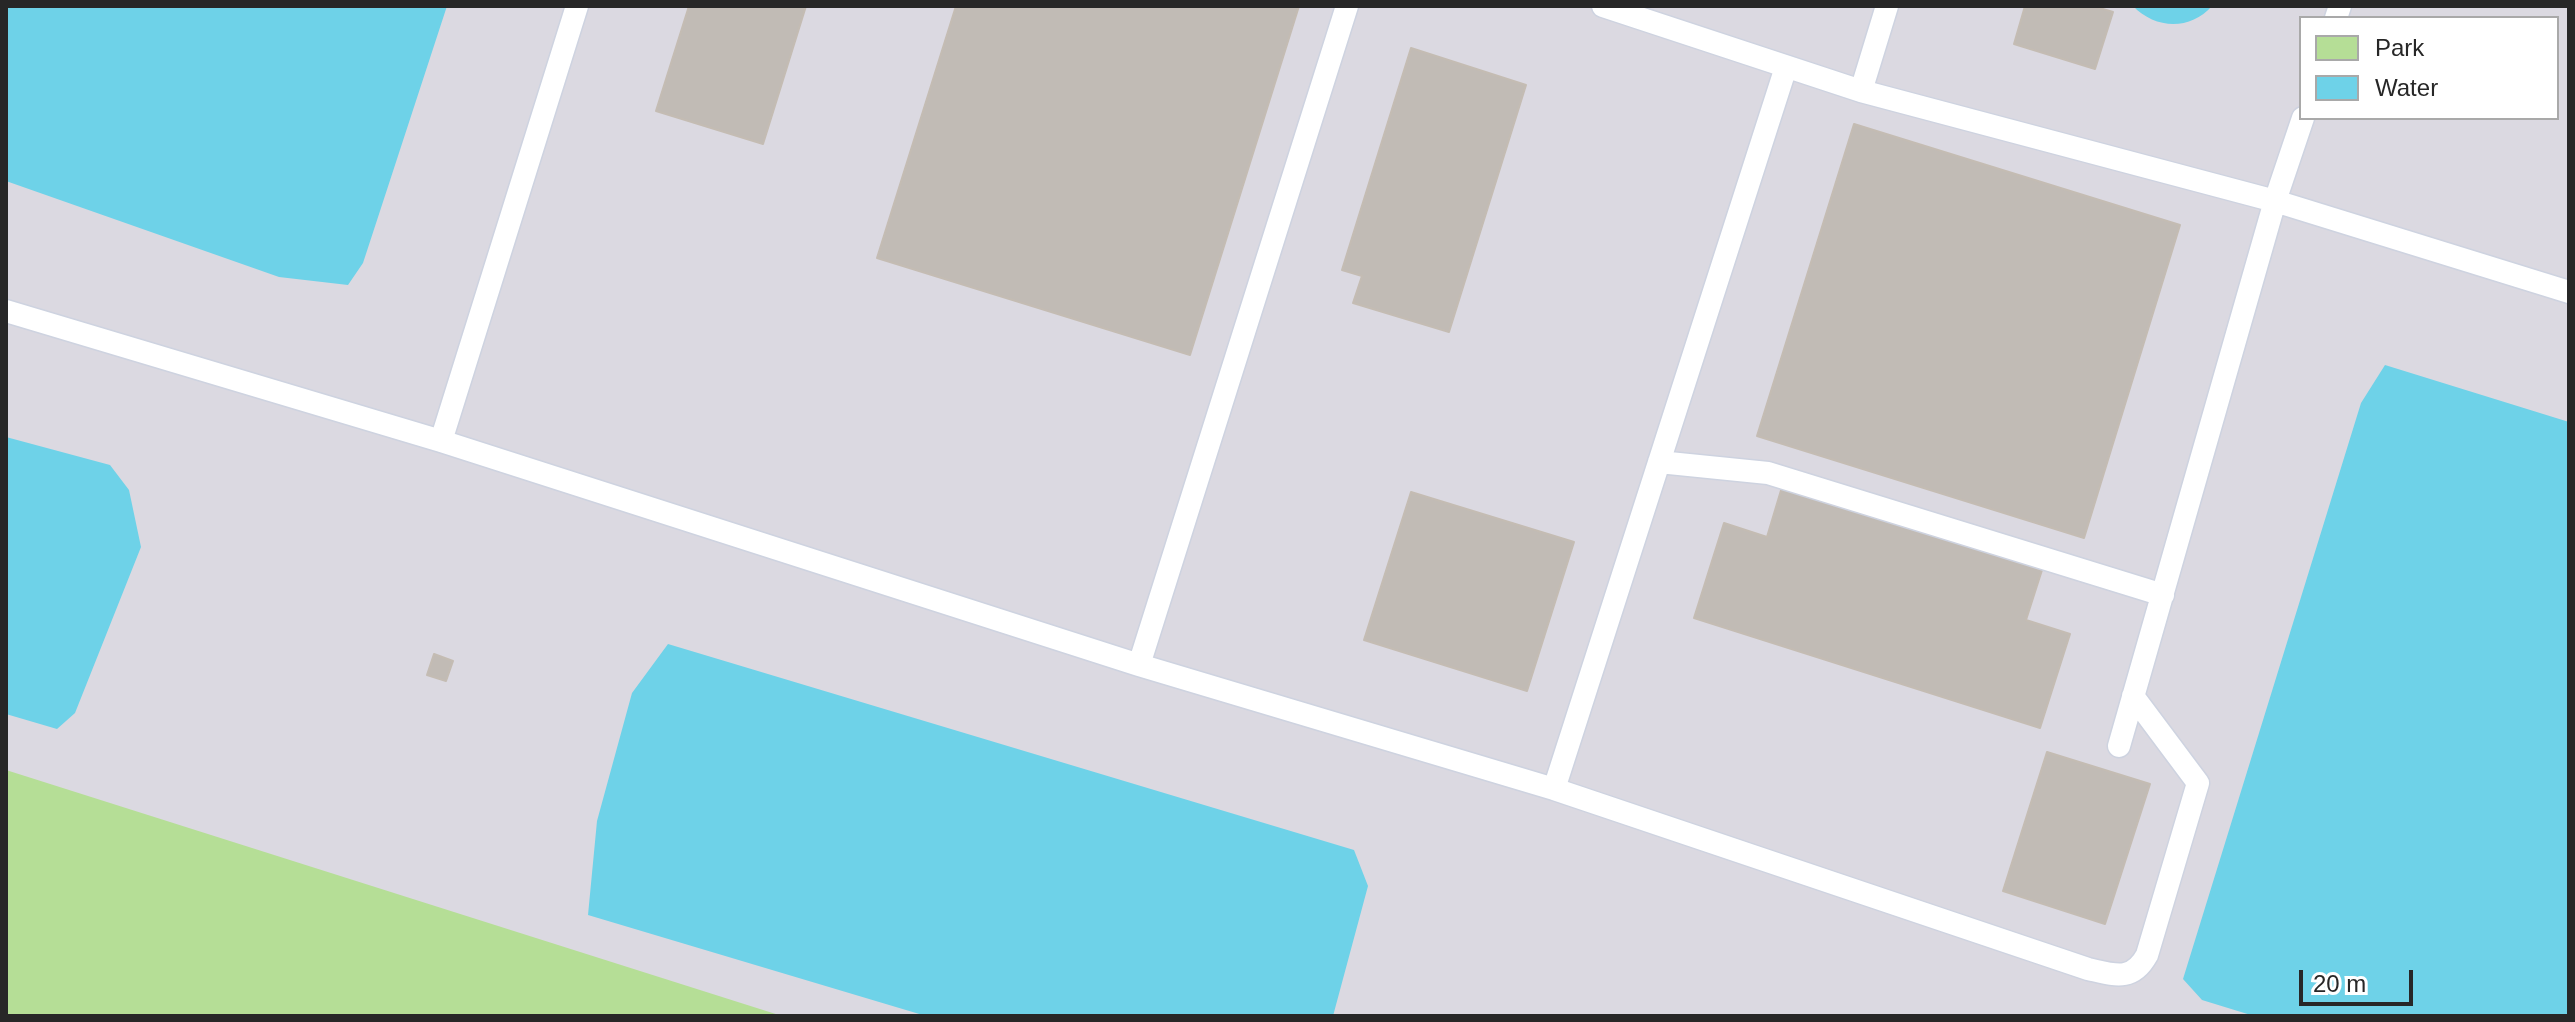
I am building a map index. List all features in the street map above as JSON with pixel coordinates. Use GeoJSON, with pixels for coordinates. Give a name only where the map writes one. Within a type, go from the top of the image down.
{"type":"FeatureCollection","features":[{"type":"Feature","properties":{"kind":"lane"},"geometry":{"type":"LineString","coordinates":[[441,441],[577,6]]}},
{"type":"Feature","properties":{"kind":"lane"},"geometry":{"type":"LineString","coordinates":[[1139,665],[1347,6]]}},
{"type":"Feature","properties":{"kind":"lane"},"geometry":{"type":"LineString","coordinates":[[1603,6],[1861,91],[2275,201],[2569,292]]}},
{"type":"Feature","properties":{"kind":"lane"},"geometry":{"type":"LineString","coordinates":[[1861,91],[1887,6]]}},
{"type":"Feature","properties":{"kind":"lane"},"geometry":{"type":"LineString","coordinates":[[1554,789],[1786,67]]}},
{"type":"Feature","properties":{"kind":"lane"},"geometry":{"type":"LineString","coordinates":[[2119,746],[2275,201],[2302,120]]}},
{"type":"Feature","properties":{"kind":"lane"},"geometry":{"type":"LineString","coordinates":[[6,311],[441,441],[1139,665],[1554,789],[2088,969],[2124,977],[2139,970],[2147,955],[2198,783],[2133,696]]}},
{"type":"Feature","properties":{"kind":"lane"},"geometry":{"type":"LineString","coordinates":[[1659,462],[1768,473],[2163,595]]}},
{"type":"Feature","properties":{"kind":"shaded area"},"geometry":{"type":"Polygon","coordinates":[[[6,6],[2569,6],[2569,1016],[636,1016],[6,823],[6,6]]]}},
{"type":"Feature","properties":{"kind":"green space"},"geometry":{"type":"Polygon","coordinates":[[[6,770],[782,1016],[6,1016],[6,770]]]}},
{"type":"Feature","properties":{"kind":"water"},"geometry":{"type":"Polygon","coordinates":[[[6,6],[447,6],[363,263],[348,285],[279,277],[6,181],[6,6]]]}},
{"type":"Feature","properties":{"kind":"water"},"geometry":{"type":"Polygon","coordinates":[[[2133,6],[2212,6],[2193,20],[2172,24],[2152,19],[2133,6]]]}},
{"type":"Feature","properties":{"kind":"water"},"geometry":{"type":"Polygon","coordinates":[[[2385,365],[2569,422],[2569,1016],[2254,1016],[2202,1000],[2183,979],[2361,403],[2385,365]]]}},
{"type":"Feature","properties":{"kind":"water"},"geometry":{"type":"Polygon","coordinates":[[[6,437],[110,465],[129,490],[141,547],[75,713],[57,729],[6,714],[6,437]]]}},
{"type":"Feature","properties":{"kind":"water"},"geometry":{"type":"Polygon","coordinates":[[[668,644],[1354,850],[1368,886],[1333,1016],[926,1016],[588,915],[597,821],[632,693],[668,644]]]}},
{"type":"Feature","properties":{"kind":"building"},"geometry":{"type":"Polygon","coordinates":[[[689,6],[806,6],[763,144],[656,111],[689,6]]]}},
{"type":"Feature","properties":{"kind":"building"},"geometry":{"type":"Polygon","coordinates":[[[956,6],[1299,6],[1190,355],[877,258],[956,6]]]}},
{"type":"Feature","properties":{"kind":"building"},"geometry":{"type":"Polygon","coordinates":[[[2025,6],[2093,6],[2113,12],[2095,69],[2014,44],[2025,6]]]}},
{"type":"Feature","properties":{"kind":"building"},"geometry":{"type":"Polygon","coordinates":[[[1411,48],[1526,85],[1449,332],[1353,303],[1362,276],[1342,270],[1411,48]]]}},
{"type":"Feature","properties":{"kind":"building"},"geometry":{"type":"Polygon","coordinates":[[[1854,124],[2180,225],[2084,538],[1757,436],[1854,124]]]}},
{"type":"Feature","properties":{"kind":"building"},"geometry":{"type":"Polygon","coordinates":[[[1782,487],[2042,570],[2026,620],[2070,634],[2040,728],[1694,618],[1724,523],[1767,537],[1782,487]]]}},
{"type":"Feature","properties":{"kind":"building"},"geometry":{"type":"Polygon","coordinates":[[[1411,492],[1574,542],[1527,691],[1364,640],[1411,492]]]}},
{"type":"Feature","properties":{"kind":"building"},"geometry":{"type":"Polygon","coordinates":[[[434,654],[453,661],[446,681],[427,675],[434,654]]]}},
{"type":"Feature","properties":{"kind":"building"},"geometry":{"type":"Polygon","coordinates":[[[2047,752],[2150,784],[2105,924],[2003,891],[2047,752]]]}}]}
